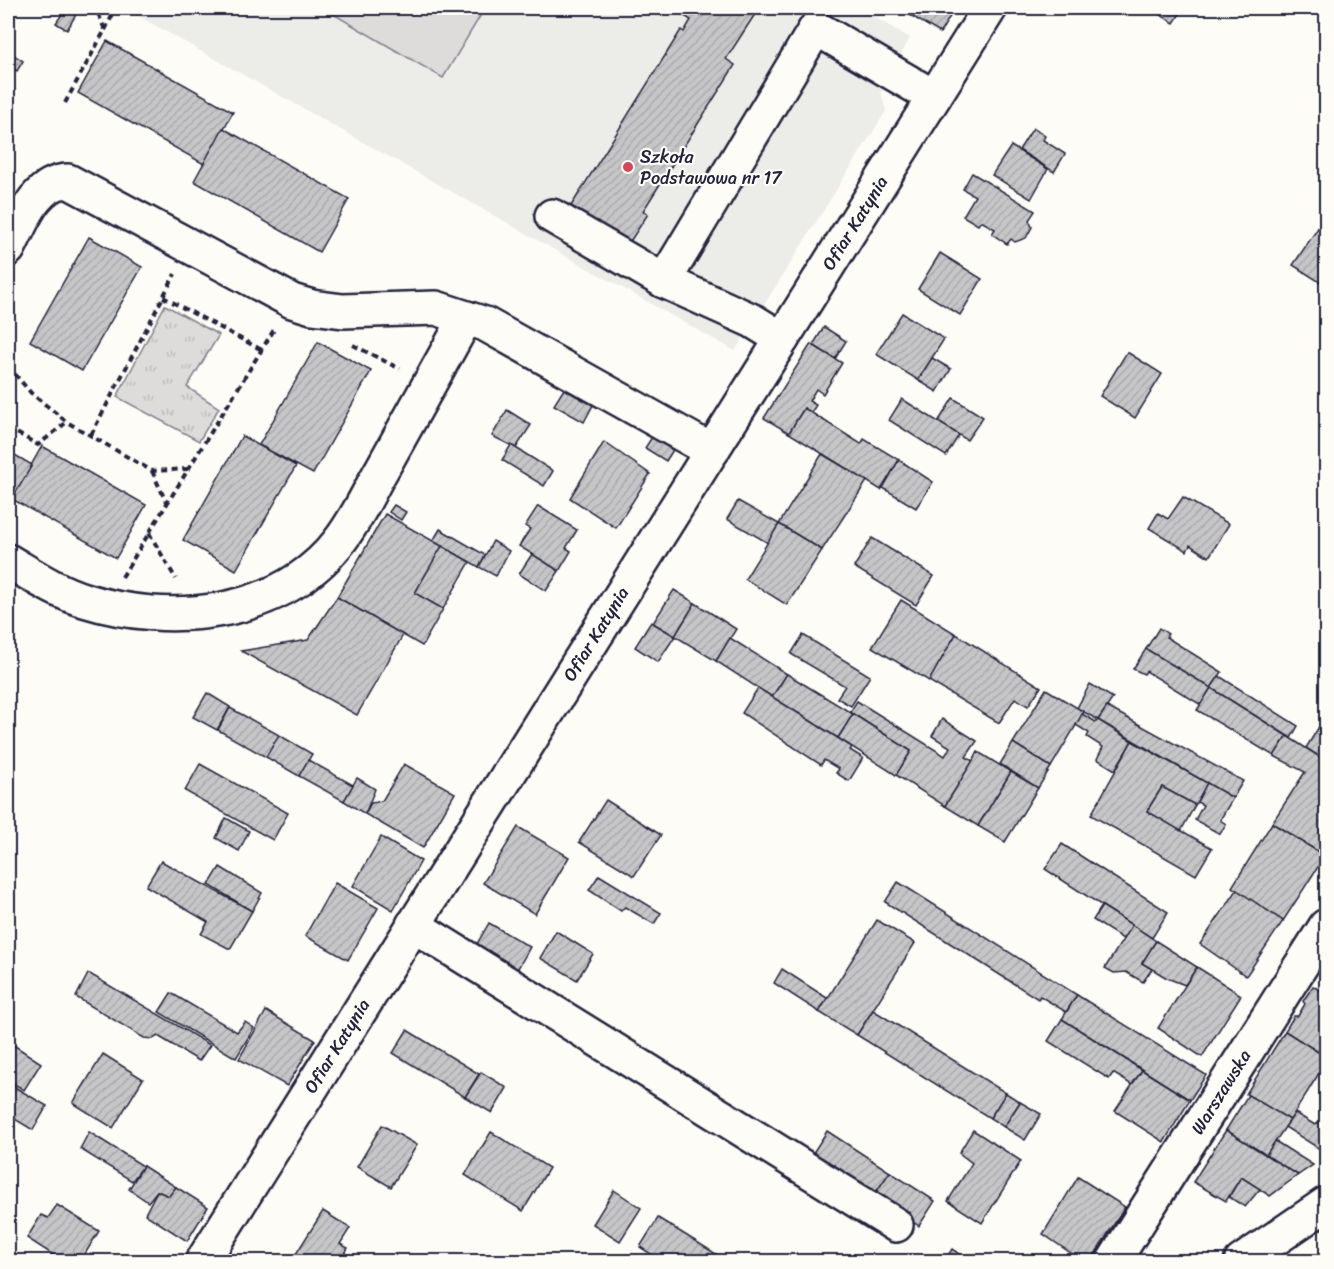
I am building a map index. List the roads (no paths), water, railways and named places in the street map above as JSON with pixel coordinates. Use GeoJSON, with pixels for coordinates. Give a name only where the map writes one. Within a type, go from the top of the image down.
{"type":"FeatureCollection","features":[{"type":"Feature","properties":{"kind":"street","name":"Ofiar Katynia"},"geometry":{"type":"LineString","coordinates":[[202,1262],[990,8]]}},
{"type":"Feature","properties":{"kind":"street"},"geometry":{"type":"LineString","coordinates":[[664,281],[816,28],[934,97]]}},
{"type":"Feature","properties":{"kind":"street"},"geometry":{"type":"LineString","coordinates":[[8,249],[42,189],[55,181],[68,181],[292,301],[312,307],[343,311],[436,308],[484,324],[712,451]]}},
{"type":"Feature","properties":{"kind":"street"},"geometry":{"type":"LineString","coordinates":[[552,216],[664,281],[753,321],[782,339]]}},
{"type":"Feature","properties":{"kind":"street"},"geometry":{"type":"LineString","coordinates":[[8,561],[70,595],[105,606],[140,611],[195,612],[260,600],[292,582],[333,549],[352,522],[466,318]]}},
{"type":"Feature","properties":{"kind":"street"},"geometry":{"type":"LineString","coordinates":[[413,925],[896,1225]]}},
{"type":"Feature","properties":{"kind":"street","name":"Warszawska"},"geometry":{"type":"LineString","coordinates":[[1115,1260],[1326,926]]}},
{"type":"Feature","properties":{"kind":"street"},"geometry":{"type":"LineString","coordinates":[[1241,1262],[1326,1204]]}},
{"type":"Feature","properties":{"kind":"place","name":"Szkoła Podstawowa nr 17"},"geometry":{"type":"Point","coordinates":[628,167]}}]}
